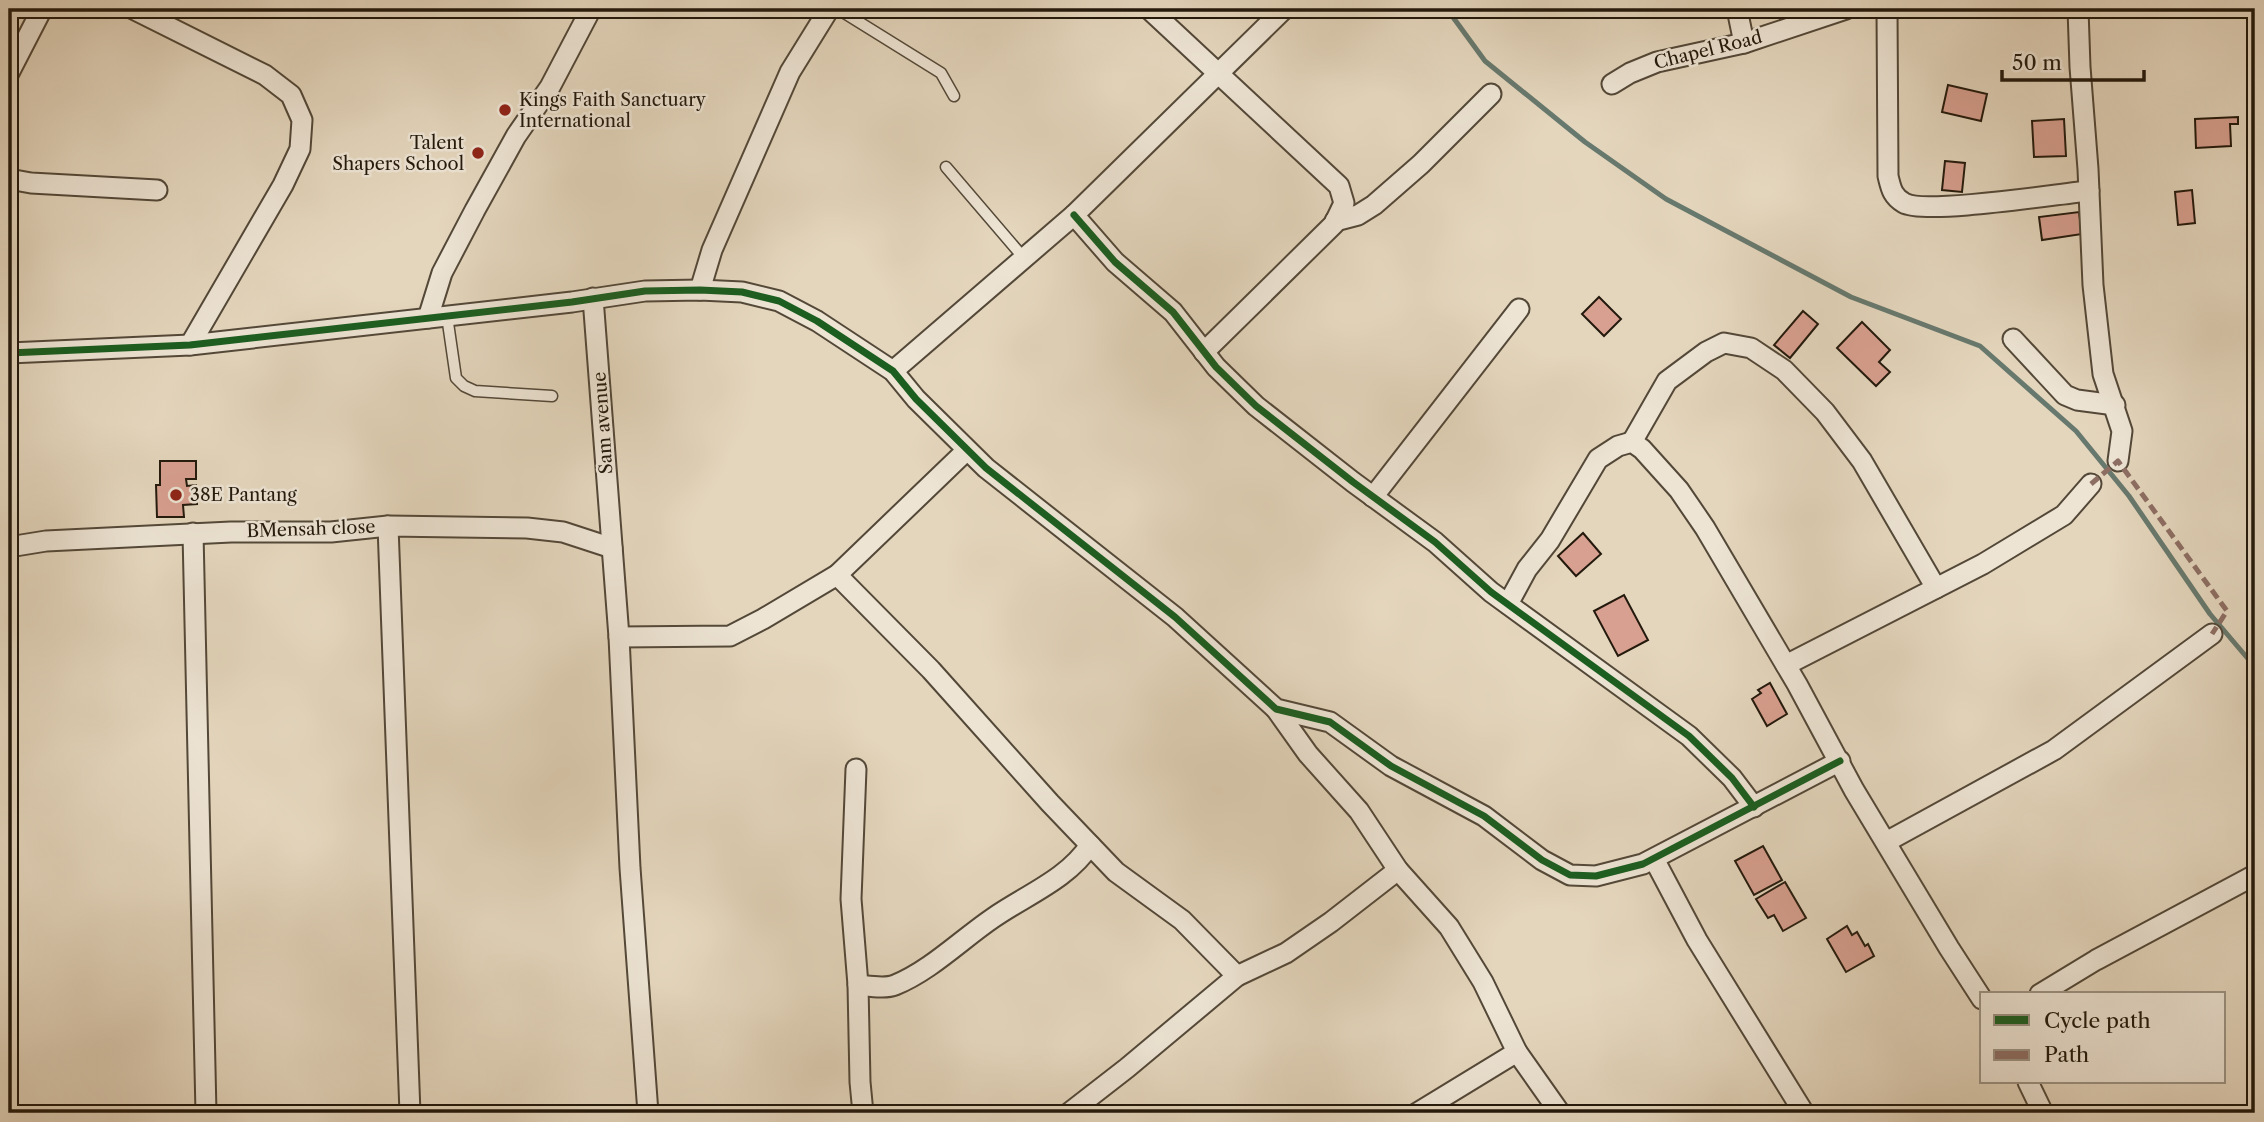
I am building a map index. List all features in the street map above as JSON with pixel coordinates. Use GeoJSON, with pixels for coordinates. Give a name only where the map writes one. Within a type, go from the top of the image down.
{"type":"FeatureCollection","features":[{"type":"Feature","properties":{"kind":"street"},"geometry":{"type":"LineString","coordinates":[[9,73],[42,9]]}},
{"type":"Feature","properties":{"kind":"street"},"geometry":{"type":"LineString","coordinates":[[133,9],[265,75],[290,96],[302,120],[300,149],[283,185],[190,345]]}},
{"type":"Feature","properties":{"kind":"street"},"geometry":{"type":"LineString","coordinates":[[437,317],[442,273],[516,136],[550,87],[588,13],[568,9]]}},
{"type":"Feature","properties":{"kind":"street"},"geometry":{"type":"LineString","coordinates":[[700,290],[712,250],[790,72],[829,9]]}},
{"type":"Feature","properties":{"kind":"street"},"geometry":{"type":"LineString","coordinates":[[1149,9],[1339,186],[1344,203],[1335,221],[1204,352]]}},
{"type":"Feature","properties":{"kind":"street"},"geometry":{"type":"LineString","coordinates":[[893,372],[1074,215],[1284,9]]}},
{"type":"Feature","properties":{"kind":"street"},"geometry":{"type":"LineString","coordinates":[[1737,9],[1744,43]]}},
{"type":"Feature","properties":{"kind":"street","name":"Chapel Road"},"geometry":{"type":"LineString","coordinates":[[1612,83],[1657,62],[1744,43],[1846,9]]}},
{"type":"Feature","properties":{"kind":"street"},"geometry":{"type":"LineString","coordinates":[[1887,9],[1888,176],[1892,195],[1906,205],[1935,207],[2089,191]]}},
{"type":"Feature","properties":{"kind":"street"},"geometry":{"type":"LineString","coordinates":[[2078,9],[2093,285],[2103,374],[2122,430],[2118,461]]}},
{"type":"Feature","properties":{"kind":"street"},"geometry":{"type":"LineString","coordinates":[[1335,221],[1358,215],[1374,205],[1421,164],[1491,94]]}},
{"type":"Feature","properties":{"kind":"street"},"geometry":{"type":"LineString","coordinates":[[9,179],[31,183],[157,190]]}},
{"type":"Feature","properties":{"kind":"street"},"geometry":{"type":"LineString","coordinates":[[1074,215],[1115,262],[1173,312],[1216,367],[1256,406],[1435,542],[1508,604],[1689,736],[1732,778],[1754,807]]}},
{"type":"Feature","properties":{"kind":"street"},"geometry":{"type":"LineString","coordinates":[[9,353],[190,345],[645,291],[741,292],[779,301],[817,321],[893,372],[967,450],[1069,535],[1175,617],[1276,709],[1308,754],[1359,811],[1398,870],[1450,927],[1483,982],[1517,1052],[1560,1113]]}},
{"type":"Feature","properties":{"kind":"street","name":"Sam avenue"},"geometry":{"type":"LineString","coordinates":[[593,298],[619,637],[630,869],[648,1113]]}},
{"type":"Feature","properties":{"kind":"street"},"geometry":{"type":"LineString","coordinates":[[1373,497],[1519,309]]}},
{"type":"Feature","properties":{"kind":"street"},"geometry":{"type":"LineString","coordinates":[[2012,339],[2065,395],[2077,400],[2115,405]]}},
{"type":"Feature","properties":{"kind":"street"},"geometry":{"type":"LineString","coordinates":[[1508,604],[1527,569],[1550,540],[1598,459],[1618,446],[1632,442],[1667,381],[1706,352],[1724,343],[1751,348],[1784,370],[1825,412],[1862,461],[1936,588]]}},
{"type":"Feature","properties":{"kind":"street"},"geometry":{"type":"LineString","coordinates":[[1632,442],[1642,449],[1686,500],[1705,528],[1786,665],[1854,790],[1980,996]]}},
{"type":"Feature","properties":{"kind":"street"},"geometry":{"type":"LineString","coordinates":[[619,637],[730,636],[763,619],[837,575],[967,450]]}},
{"type":"Feature","properties":{"kind":"street"},"geometry":{"type":"LineString","coordinates":[[1786,665],[1983,564],[2064,515],[2091,484]]}},
{"type":"Feature","properties":{"kind":"street"},"geometry":{"type":"LineString","coordinates":[[388,526],[410,1113]]}},
{"type":"Feature","properties":{"kind":"street","name":"BMensah close"},"geometry":{"type":"LineString","coordinates":[[9,547],[46,541],[193,533],[331,532],[388,526],[527,528],[563,532],[611,548]]}},
{"type":"Feature","properties":{"kind":"street"},"geometry":{"type":"LineString","coordinates":[[193,533],[206,1113]]}},
{"type":"Feature","properties":{"kind":"street"},"geometry":{"type":"LineString","coordinates":[[837,575],[931,670],[1006,756],[1116,872],[1182,920],[1237,976]]}},
{"type":"Feature","properties":{"kind":"street"},"geometry":{"type":"LineString","coordinates":[[1886,842],[2054,750],[2211,634]]}},
{"type":"Feature","properties":{"kind":"street"},"geometry":{"type":"LineString","coordinates":[[1276,709],[1330,722],[1391,766],[1484,816],[1542,860],[1570,875],[1596,876],[1643,864],[1840,761]]}},
{"type":"Feature","properties":{"kind":"street"},"geometry":{"type":"LineString","coordinates":[[856,769],[851,899],[858,985],[863,1113]]}},
{"type":"Feature","properties":{"kind":"street"},"geometry":{"type":"LineString","coordinates":[[858,985],[891,986],[913,976],[994,917],[1048,885],[1081,859],[1090,845]]}},
{"type":"Feature","properties":{"kind":"street"},"geometry":{"type":"LineString","coordinates":[[1654,859],[1698,940],[1804,1113]]}},
{"type":"Feature","properties":{"kind":"street"},"geometry":{"type":"LineString","coordinates":[[1069,1113],[1237,976],[1286,953],[1398,870]]}},
{"type":"Feature","properties":{"kind":"street"},"geometry":{"type":"LineString","coordinates":[[2043,992],[2096,960],[2255,875]]}},
{"type":"Feature","properties":{"kind":"street"},"geometry":{"type":"LineString","coordinates":[[1417,1113],[1517,1052]]}},
{"type":"Feature","properties":{"kind":"street"},"geometry":{"type":"LineString","coordinates":[[2029,1084],[2043,1113]]}},
{"type":"Feature","properties":{"kind":"lane"},"geometry":{"type":"LineString","coordinates":[[838,9],[941,73],[954,96]]}},
{"type":"Feature","properties":{"kind":"lane"},"geometry":{"type":"LineString","coordinates":[[946,167],[1023,257]]}},
{"type":"Feature","properties":{"kind":"lane"},"geometry":{"type":"LineString","coordinates":[[437,317],[456,378],[464,386],[475,391],[552,396]]}},
{"type":"Feature","properties":{"kind":"building"},"geometry":{"type":"Polygon","coordinates":[[[1948,85],[1987,94],[1981,121],[1942,112],[1948,85]]]}},
{"type":"Feature","properties":{"kind":"building"},"geometry":{"type":"Polygon","coordinates":[[[2238,117],[2238,124],[2230,124],[2231,146],[2196,148],[2195,119],[2238,117]]]}},
{"type":"Feature","properties":{"kind":"building"},"geometry":{"type":"Polygon","coordinates":[[[2064,119],[2066,156],[2034,157],[2032,121],[2064,119]]]}},
{"type":"Feature","properties":{"kind":"building"},"geometry":{"type":"Polygon","coordinates":[[[1945,161],[1965,163],[1962,192],[1942,190],[1945,161]]]}},
{"type":"Feature","properties":{"kind":"building"},"geometry":{"type":"Polygon","coordinates":[[[2192,190],[2195,223],[2178,225],[2175,192],[2192,190]]]}},
{"type":"Feature","properties":{"kind":"building"},"geometry":{"type":"Polygon","coordinates":[[[2079,212],[2082,234],[2042,240],[2039,217],[2079,212]]]}},
{"type":"Feature","properties":{"kind":"building"},"geometry":{"type":"Polygon","coordinates":[[[1599,297],[1621,319],[1604,336],[1582,314],[1599,297]]]}},
{"type":"Feature","properties":{"kind":"building"},"geometry":{"type":"Polygon","coordinates":[[[1803,311],[1818,324],[1790,358],[1774,345],[1803,311]]]}},
{"type":"Feature","properties":{"kind":"building"},"geometry":{"type":"Polygon","coordinates":[[[1862,322],[1890,350],[1879,362],[1890,372],[1876,386],[1837,348],[1862,322]]]}},
{"type":"Feature","properties":{"kind":"building","name":"38E Pantang"},"geometry":{"type":"Polygon","coordinates":[[[160,461],[196,461],[196,479],[186,479],[187,486],[196,485],[197,504],[183,505],[184,517],[157,517],[156,485],[160,485],[160,461]]]}},
{"type":"Feature","properties":{"kind":"building"},"geometry":{"type":"Polygon","coordinates":[[[1583,533],[1601,554],[1576,576],[1558,556],[1583,533]]]}},
{"type":"Feature","properties":{"kind":"building"},"geometry":{"type":"Polygon","coordinates":[[[1624,595],[1648,640],[1618,656],[1594,611],[1624,595]]]}},
{"type":"Feature","properties":{"kind":"building"},"geometry":{"type":"Polygon","coordinates":[[[1770,683],[1787,714],[1767,726],[1752,699],[1761,693],[1758,690],[1770,683]]]}},
{"type":"Feature","properties":{"kind":"building"},"geometry":{"type":"Polygon","coordinates":[[[1763,846],[1782,880],[1754,895],[1735,861],[1763,846]]]}},
{"type":"Feature","properties":{"kind":"building"},"geometry":{"type":"Polygon","coordinates":[[[1785,882],[1806,918],[1783,931],[1774,915],[1768,918],[1756,899],[1785,882]]]}},
{"type":"Feature","properties":{"kind":"building"},"geometry":{"type":"Polygon","coordinates":[[[1847,926],[1852,935],[1857,932],[1865,946],[1868,944],[1874,956],[1846,972],[1827,939],[1847,926]]]}},
{"type":"Feature","properties":{"kind":"waterway"},"geometry":{"type":"LineString","coordinates":[[1447,9],[1485,61],[1585,142],[1666,199],[1851,297],[1980,346],[2076,431],[2129,496],[2210,614],[2255,667]]}},
{"type":"Feature","properties":{"kind":"marked path"},"geometry":{"type":"LineString","coordinates":[[2091,484],[2118,461],[2227,611],[2212,634]]}},
{"type":"Feature","properties":{"kind":"cycle path"},"geometry":{"type":"LineString","coordinates":[[1074,215],[1115,262],[1173,312],[1216,367],[1256,406],[1435,542],[1491,592],[1689,736],[1732,778],[1754,807]]}},
{"type":"Feature","properties":{"kind":"cycle path"},"geometry":{"type":"LineString","coordinates":[[9,353],[190,345],[572,302],[645,291],[742,292],[779,301],[817,321],[893,371],[916,399],[986,468],[1175,617],[1276,709],[1330,722],[1391,766],[1484,816],[1542,860],[1570,875],[1596,876],[1643,864],[1840,761]]}},
{"type":"Feature","properties":{"kind":"place","name":"Kings Faith Sanctuary International"},"geometry":{"type":"Point","coordinates":[505,110]}},
{"type":"Feature","properties":{"kind":"place","name":"Talent Shapers School"},"geometry":{"type":"Point","coordinates":[478,153]}},
{"type":"Feature","properties":{"kind":"place","name":"38E Pantang"},"geometry":{"type":"Point","coordinates":[176,495]}}]}
